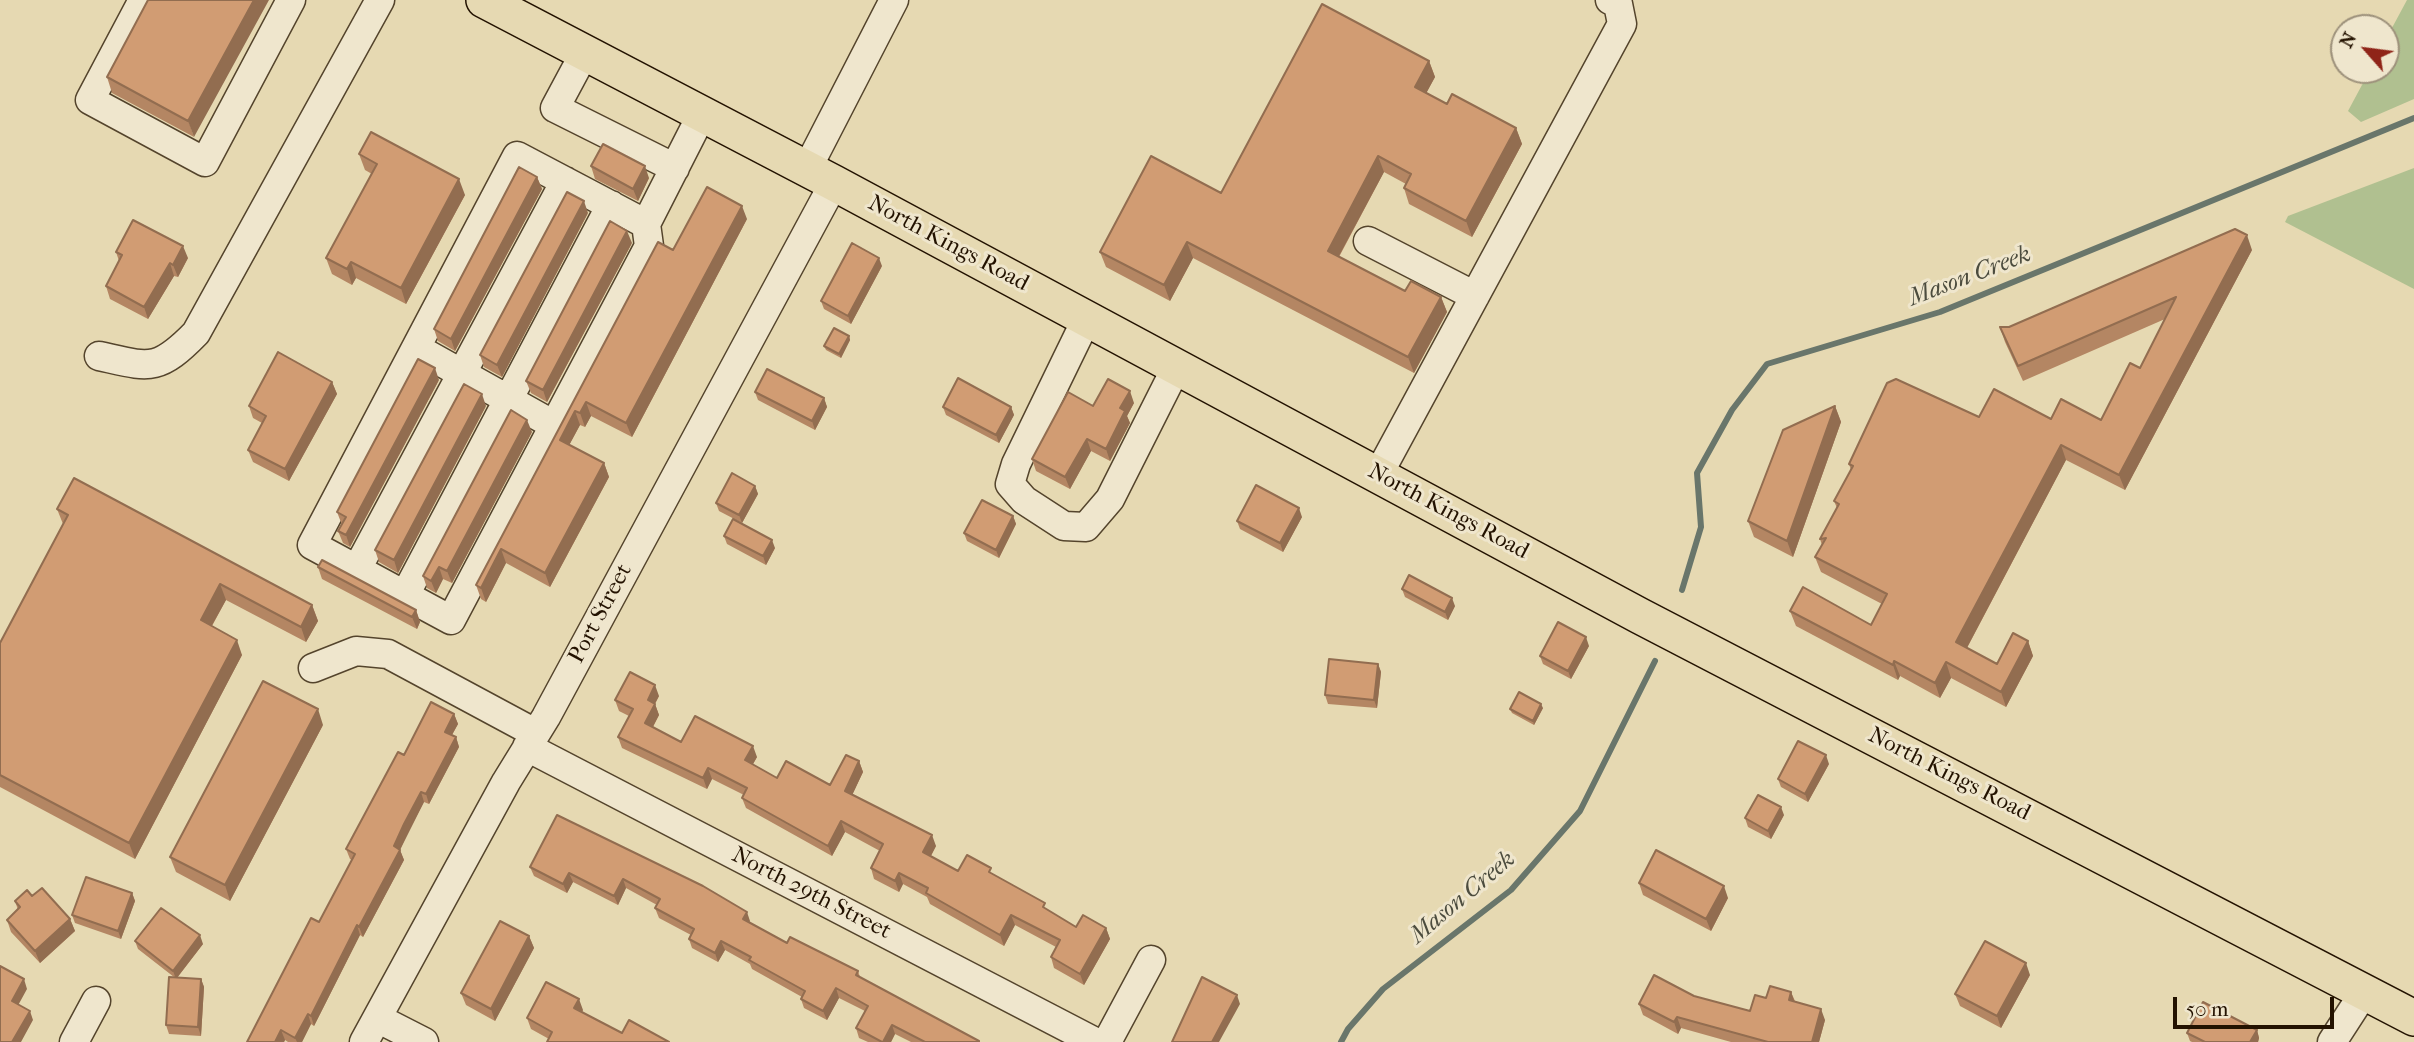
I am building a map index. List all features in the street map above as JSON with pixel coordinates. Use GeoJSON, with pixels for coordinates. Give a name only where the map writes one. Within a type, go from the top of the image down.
{"type":"FeatureCollection","features":[{"type":"Feature","properties":{"kind":"main road","name":"North Kings Road"},"geometry":{"type":"LineString","coordinates":[[484,0],[1087,318],[1179,370],[1640,616],[2414,1018]]}},
{"type":"Feature","properties":{"kind":"street"},"geometry":{"type":"LineString","coordinates":[[142,0],[90,100],[205,162],[291,0]]}},
{"type":"Feature","properties":{"kind":"street"},"geometry":{"type":"LineString","coordinates":[[99,356],[148,367],[178,352],[196,333],[380,0]]}},
{"type":"Feature","properties":{"kind":"street","name":"Port Street"},"geometry":{"type":"LineString","coordinates":[[371,1030],[531,740],[820,176],[894,0]]}},
{"type":"Feature","properties":{"kind":"street"},"geometry":{"type":"LineString","coordinates":[[1378,475],[1475,296],[1622,8]]}},
{"type":"Feature","properties":{"kind":"street"},"geometry":{"type":"LineString","coordinates":[[585,52],[555,108],[674,168]]}},
{"type":"Feature","properties":{"kind":"street"},"geometry":{"type":"LineString","coordinates":[[646,224],[517,156],[312,545],[451,620],[649,246],[646,224],[702,114]]}},
{"type":"Feature","properties":{"kind":"street"},"geometry":{"type":"LineString","coordinates":[[357,569],[565,181]]}},
{"type":"Feature","properties":{"kind":"street"},"geometry":{"type":"LineString","coordinates":[[405,595],[611,205]]}},
{"type":"Feature","properties":{"kind":"street"},"geometry":{"type":"LineString","coordinates":[[1368,241],[1475,296]]}},
{"type":"Feature","properties":{"kind":"street"},"geometry":{"type":"LineString","coordinates":[[1087,318],[1016,464],[1010,484],[1024,500],[1063,526],[1086,527],[1110,499],[1175,370],[1179,370]]}},
{"type":"Feature","properties":{"kind":"street"},"geometry":{"type":"LineString","coordinates":[[416,348],[554,425]]}},
{"type":"Feature","properties":{"kind":"street","name":"North 29th Street"},"geometry":{"type":"LineString","coordinates":[[313,668],[356,651],[388,654],[531,740],[1095,1042]]}},
{"type":"Feature","properties":{"kind":"street"},"geometry":{"type":"LineString","coordinates":[[1107,1042],[1151,960]]}},
{"type":"Feature","properties":{"kind":"street"},"geometry":{"type":"LineString","coordinates":[[2332,1042],[2365,991]]}},
{"type":"Feature","properties":{"kind":"street"},"geometry":{"type":"LineString","coordinates":[[74,1042],[96,1002]]}},
{"type":"Feature","properties":{"kind":"street"},"geometry":{"type":"LineString","coordinates":[[371,1030],[424,1042]]}},
{"type":"Feature","properties":{"kind":"green space"},"geometry":{"type":"Polygon","coordinates":[[[2407,0],[2414,0],[2414,99],[2361,122],[2348,111],[2362,84],[2400,84],[2399,14],[2407,0]]]}},
{"type":"Feature","properties":{"kind":"green space"},"geometry":{"type":"Polygon","coordinates":[[[2414,168],[2414,289],[2285,222],[2288,216],[2414,168]]]}},
{"type":"Feature","properties":{"kind":"building"},"geometry":{"type":"Polygon","coordinates":[[[148,0],[254,0],[188,121],[107,77],[148,0]]]}},
{"type":"Feature","properties":{"kind":"building"},"geometry":{"type":"Polygon","coordinates":[[[1322,4],[1429,61],[1415,87],[1447,104],[1452,94],[1516,128],[1466,221],[1404,188],[1411,174],[1378,156],[1328,251],[1405,291],[1411,281],[1441,297],[1408,357],[1187,242],[1164,285],[1100,252],[1151,156],[1221,193],[1322,4]]]}},
{"type":"Feature","properties":{"kind":"building"},"geometry":{"type":"Polygon","coordinates":[[[371,132],[459,179],[401,288],[351,262],[347,269],[326,258],[377,164],[359,154],[371,132]]]}},
{"type":"Feature","properties":{"kind":"building"},"geometry":{"type":"Polygon","coordinates":[[[603,144],[645,166],[633,189],[591,166],[603,144]]]}},
{"type":"Feature","properties":{"kind":"building"},"geometry":{"type":"Polygon","coordinates":[[[519,167],[537,177],[451,339],[434,329],[519,167]]]}},
{"type":"Feature","properties":{"kind":"building"},"geometry":{"type":"Polygon","coordinates":[[[707,187],[742,206],[626,423],[586,402],[580,413],[575,411],[560,440],[604,463],[545,573],[501,549],[481,588],[476,585],[658,242],[673,250],[707,187]]]}},
{"type":"Feature","properties":{"kind":"building"},"geometry":{"type":"Polygon","coordinates":[[[567,192],[584,201],[497,365],[480,355],[567,192]]]}},
{"type":"Feature","properties":{"kind":"building"},"geometry":{"type":"Polygon","coordinates":[[[133,220],[183,246],[144,307],[106,286],[122,255],[116,252],[133,220]]]}},
{"type":"Feature","properties":{"kind":"building"},"geometry":{"type":"Polygon","coordinates":[[[610,221],[627,231],[543,390],[526,381],[610,221]]]}},
{"type":"Feature","properties":{"kind":"building"},"geometry":{"type":"Polygon","coordinates":[[[2235,229],[2247,235],[2119,475],[2061,445],[1956,642],[1997,664],[2013,633],[2028,641],[2001,692],[1946,662],[1935,683],[1894,661],[1893,665],[1790,611],[1803,587],[1871,625],[1887,594],[1815,557],[1826,538],[1820,539],[1839,504],[1834,501],[1853,466],[1849,464],[1887,383],[1896,379],[1979,417],[1994,389],[2051,419],[2061,399],[2101,420],[2130,363],[2140,368],[2176,297],[2018,366],[2000,327],[2009,327],[2235,229]]]}},
{"type":"Feature","properties":{"kind":"building"},"geometry":{"type":"Polygon","coordinates":[[[852,243],[879,258],[848,316],[821,301],[852,243]]]}},
{"type":"Feature","properties":{"kind":"building"},"geometry":{"type":"Polygon","coordinates":[[[834,328],[849,336],[839,354],[824,346],[834,328]]]}},
{"type":"Feature","properties":{"kind":"building"},"geometry":{"type":"Polygon","coordinates":[[[278,352],[332,382],[285,469],[248,450],[266,416],[249,406],[278,352]]]}},
{"type":"Feature","properties":{"kind":"building"},"geometry":{"type":"Polygon","coordinates":[[[418,359],[435,368],[346,535],[338,531],[346,517],[337,512],[418,359]]]}},
{"type":"Feature","properties":{"kind":"building"},"geometry":{"type":"Polygon","coordinates":[[[767,369],[824,398],[812,421],[755,392],[767,369]]]}},
{"type":"Feature","properties":{"kind":"building"},"geometry":{"type":"Polygon","coordinates":[[[958,378],[1011,407],[996,435],[943,407],[958,378]]]}},
{"type":"Feature","properties":{"kind":"building"},"geometry":{"type":"Polygon","coordinates":[[[1108,379],[1130,391],[1120,408],[1125,411],[1106,449],[1087,439],[1065,477],[1032,459],[1068,392],[1093,406],[1108,379]]]}},
{"type":"Feature","properties":{"kind":"building"},"geometry":{"type":"Polygon","coordinates":[[[464,384],[482,394],[394,560],[375,550],[464,384]]]}},
{"type":"Feature","properties":{"kind":"building"},"geometry":{"type":"Polygon","coordinates":[[[1835,406],[1787,541],[1748,521],[1783,430],[1835,406]]]}},
{"type":"Feature","properties":{"kind":"building"},"geometry":{"type":"Polygon","coordinates":[[[511,410],[527,420],[447,571],[439,567],[431,581],[423,576],[511,410]]]}},
{"type":"Feature","properties":{"kind":"building"},"geometry":{"type":"Polygon","coordinates":[[[732,473],[755,486],[739,515],[716,503],[732,473]]]}},
{"type":"Feature","properties":{"kind":"building"},"geometry":{"type":"Polygon","coordinates":[[[74,478],[312,605],[301,627],[220,584],[201,620],[237,640],[129,843],[0,775],[0,643],[68,515],[57,509],[74,478]]]}},
{"type":"Feature","properties":{"kind":"building"},"geometry":{"type":"Polygon","coordinates":[[[1256,485],[1299,508],[1280,543],[1237,521],[1256,485]]]}},
{"type":"Feature","properties":{"kind":"building"},"geometry":{"type":"Polygon","coordinates":[[[982,500],[1013,516],[996,550],[964,533],[982,500]]]}},
{"type":"Feature","properties":{"kind":"building"},"geometry":{"type":"Polygon","coordinates":[[[733,519],[772,540],[763,556],[724,536],[733,519]]]}},
{"type":"Feature","properties":{"kind":"building"},"geometry":{"type":"Polygon","coordinates":[[[322,560],[416,610],[412,617],[318,567],[322,560]]]}},
{"type":"Feature","properties":{"kind":"building"},"geometry":{"type":"Polygon","coordinates":[[[1409,575],[1452,598],[1445,612],[1402,589],[1409,575]]]}},
{"type":"Feature","properties":{"kind":"building"},"geometry":{"type":"Polygon","coordinates":[[[1558,622],[1586,637],[1568,671],[1540,656],[1558,622]]]}},
{"type":"Feature","properties":{"kind":"building"},"geometry":{"type":"Polygon","coordinates":[[[1329,659],[1378,664],[1374,700],[1325,695],[1329,659]]]}},
{"type":"Feature","properties":{"kind":"building"},"geometry":{"type":"Polygon","coordinates":[[[630,672],[655,685],[648,700],[655,704],[645,723],[681,742],[695,716],[753,746],[745,760],[777,778],[786,761],[830,785],[846,755],[859,761],[845,791],[932,835],[923,852],[958,871],[967,855],[991,868],[989,872],[1045,903],[1043,907],[1076,927],[1083,915],[1106,928],[1080,974],[1051,957],[1060,940],[1011,915],[1000,935],[926,893],[928,888],[899,873],[895,881],[871,868],[883,844],[841,821],[828,846],[742,798],[747,788],[708,768],[703,778],[618,737],[633,709],[615,700],[630,672]]]}},
{"type":"Feature","properties":{"kind":"building"},"geometry":{"type":"Polygon","coordinates":[[[263,681],[318,709],[225,885],[170,857],[263,681]]]}},
{"type":"Feature","properties":{"kind":"building"},"geometry":{"type":"Polygon","coordinates":[[[1519,692],[1541,704],[1533,721],[1510,709],[1519,692]]]}},
{"type":"Feature","properties":{"kind":"building"},"geometry":{"type":"Polygon","coordinates":[[[431,702],[454,714],[445,732],[456,737],[426,794],[421,792],[404,824],[394,846],[400,850],[359,927],[357,925],[311,1016],[308,1014],[295,1038],[281,1030],[275,1042],[247,1042],[311,918],[319,922],[355,854],[346,849],[398,752],[404,755],[431,702]]]}},
{"type":"Feature","properties":{"kind":"building"},"geometry":{"type":"Polygon","coordinates":[[[1798,741],[1826,755],[1805,794],[1778,779],[1798,741]]]}},
{"type":"Feature","properties":{"kind":"building"},"geometry":{"type":"Polygon","coordinates":[[[1758,795],[1781,807],[1768,831],[1745,818],[1758,795]]]}},
{"type":"Feature","properties":{"kind":"building"},"geometry":{"type":"Polygon","coordinates":[[[557,815],[703,886],[747,912],[743,919],[787,943],[790,937],[858,971],[856,975],[979,1042],[925,1042],[892,1025],[882,1042],[856,1028],[868,1006],[836,988],[823,1011],[801,999],[805,991],[749,960],[751,957],[721,941],[715,953],[689,939],[694,929],[655,908],[660,899],[623,879],[614,896],[569,873],[563,884],[530,867],[557,815]]]}},
{"type":"Feature","properties":{"kind":"building"},"geometry":{"type":"Polygon","coordinates":[[[1656,850],[1724,886],[1706,919],[1639,883],[1656,850]]]}},
{"type":"Feature","properties":{"kind":"building"},"geometry":{"type":"Polygon","coordinates":[[[86,877],[132,893],[118,931],[72,915],[86,877]]]}},
{"type":"Feature","properties":{"kind":"building"},"geometry":{"type":"Polygon","coordinates":[[[42,888],[70,919],[35,951],[7,920],[20,907],[15,901],[27,890],[32,896],[42,888]]]}},
{"type":"Feature","properties":{"kind":"building"},"geometry":{"type":"Polygon","coordinates":[[[161,908],[200,935],[173,971],[135,941],[161,908]]]}},
{"type":"Feature","properties":{"kind":"building"},"geometry":{"type":"Polygon","coordinates":[[[500,921],[529,936],[491,1009],[461,993],[500,921]]]}},
{"type":"Feature","properties":{"kind":"building"},"geometry":{"type":"Polygon","coordinates":[[[1985,941],[2026,963],[1997,1016],[1955,994],[1985,941]]]}},
{"type":"Feature","properties":{"kind":"building"},"geometry":{"type":"Polygon","coordinates":[[[0,966],[24,979],[12,1001],[30,1011],[12,1042],[0,1042],[0,966]]]}},
{"type":"Feature","properties":{"kind":"building"},"geometry":{"type":"Polygon","coordinates":[[[1654,975],[1694,996],[1750,1011],[1755,995],[1766,998],[1770,986],[1791,992],[1789,1000],[1821,1009],[1812,1042],[1768,1042],[1677,1017],[1674,1022],[1639,1004],[1654,975]]]}},
{"type":"Feature","properties":{"kind":"building"},"geometry":{"type":"Polygon","coordinates":[[[169,977],[201,979],[198,1027],[166,1025],[169,977]]]}},
{"type":"Feature","properties":{"kind":"building"},"geometry":{"type":"Polygon","coordinates":[[[1202,977],[1237,995],[1212,1042],[1172,1042],[1202,977]]]}},
{"type":"Feature","properties":{"kind":"building"},"geometry":{"type":"Polygon","coordinates":[[[546,982],[579,999],[574,1008],[622,1033],[629,1020],[669,1042],[547,1042],[552,1032],[527,1018],[546,982]]]}},
{"type":"Feature","properties":{"kind":"building"},"geometry":{"type":"Polygon","coordinates":[[[2203,1002],[2257,1030],[2250,1042],[2205,1042],[2187,1033],[2203,1002]]]}},
{"type":"Feature","properties":{"kind":"waterway","name":"Mason Creek"},"geometry":{"type":"LineString","coordinates":[[1682,590],[1701,527],[1697,473],[1732,410],[1767,364],[1940,312],[2414,118]]}},
{"type":"Feature","properties":{"kind":"waterway","name":"Mason Creek"},"geometry":{"type":"LineString","coordinates":[[1341,1042],[1348,1029],[1383,989],[1511,890],[1580,811],[1655,661]]}}]}
